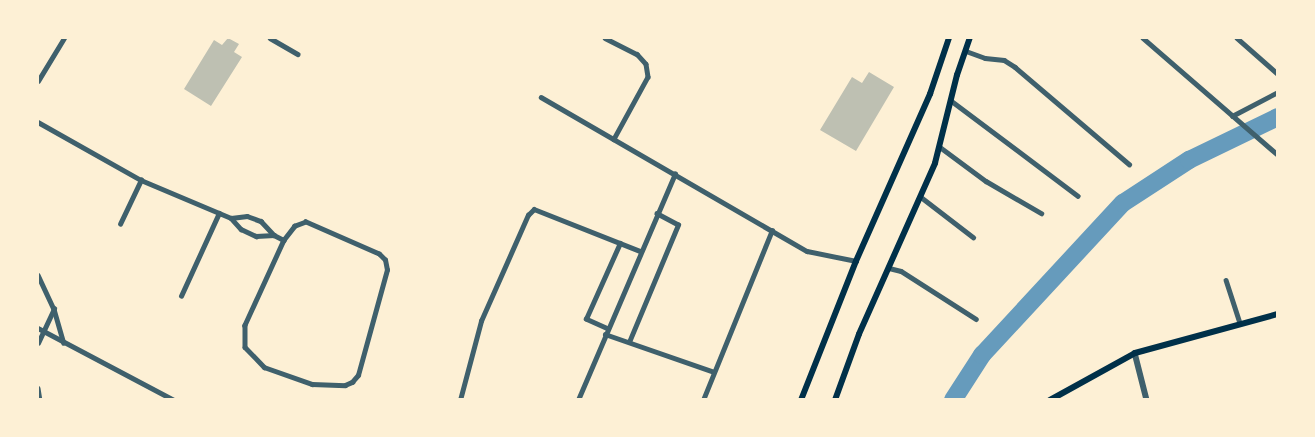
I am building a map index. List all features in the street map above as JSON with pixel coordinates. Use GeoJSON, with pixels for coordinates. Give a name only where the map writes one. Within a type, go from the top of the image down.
{"type":"FeatureCollection","features":[{"type":"Feature","properties":{"kind":"main road"},"geometry":{"type":"LineString","coordinates":[[801,400],[856,261],[924,109],[948,38]]}},
{"type":"Feature","properties":{"kind":"main road"},"geometry":{"type":"LineString","coordinates":[[835,400],[859,334],[921,197],[940,147],[970,38]]}},
{"type":"Feature","properties":{"kind":"main road"},"geometry":{"type":"LineString","coordinates":[[1050,400],[1135,354],[1240,323],[1278,314]]}},
{"type":"Feature","properties":{"kind":"street"},"geometry":{"type":"LineString","coordinates":[[38,81],[64,38]]}},
{"type":"Feature","properties":{"kind":"street"},"geometry":{"type":"LineString","coordinates":[[270,38],[298,54]]}},
{"type":"Feature","properties":{"kind":"street"},"geometry":{"type":"LineString","coordinates":[[604,38],[637,54],[646,64],[648,77],[614,139]]}},
{"type":"Feature","properties":{"kind":"street"},"geometry":{"type":"LineString","coordinates":[[1143,38],[1278,155]]}},
{"type":"Feature","properties":{"kind":"street"},"geometry":{"type":"LineString","coordinates":[[1236,38],[1278,74]]}},
{"type":"Feature","properties":{"kind":"street"},"geometry":{"type":"LineString","coordinates":[[966,51],[985,58],[1004,60],[1015,67],[1129,164]]}},
{"type":"Feature","properties":{"kind":"street"},"geometry":{"type":"LineString","coordinates":[[1232,116],[1278,92]]}},
{"type":"Feature","properties":{"kind":"street"},"geometry":{"type":"LineString","coordinates":[[541,97],[807,251],[856,261]]}},
{"type":"Feature","properties":{"kind":"street"},"geometry":{"type":"LineString","coordinates":[[953,102],[1078,196]]}},
{"type":"Feature","properties":{"kind":"street"},"geometry":{"type":"LineString","coordinates":[[38,122],[141,180],[231,218],[241,229],[256,236],[274,235]]}},
{"type":"Feature","properties":{"kind":"street"},"geometry":{"type":"LineString","coordinates":[[940,147],[986,181],[1041,212]]}},
{"type":"Feature","properties":{"kind":"street"},"geometry":{"type":"LineString","coordinates":[[578,400],[640,251],[675,174]]}},
{"type":"Feature","properties":{"kind":"street"},"geometry":{"type":"LineString","coordinates":[[120,224],[141,180]]}},
{"type":"Feature","properties":{"kind":"street"},"geometry":{"type":"LineString","coordinates":[[921,197],[973,237]]}},
{"type":"Feature","properties":{"kind":"street"},"geometry":{"type":"LineString","coordinates":[[460,400],[481,321],[528,215],[534,209],[640,251]]}},
{"type":"Feature","properties":{"kind":"street"},"geometry":{"type":"LineString","coordinates":[[181,296],[219,213]]}},
{"type":"Feature","properties":{"kind":"street"},"geometry":{"type":"LineString","coordinates":[[629,342],[678,225],[657,214]]}},
{"type":"Feature","properties":{"kind":"street"},"geometry":{"type":"LineString","coordinates":[[231,218],[247,216],[261,221],[274,235],[284,240]]}},
{"type":"Feature","properties":{"kind":"street"},"geometry":{"type":"LineString","coordinates":[[306,222],[379,254],[385,260],[387,270],[358,374],[352,382],[345,385],[312,384],[264,367],[245,347],[245,325],[284,240],[295,226],[306,222]]}},
{"type":"Feature","properties":{"kind":"street"},"geometry":{"type":"LineString","coordinates":[[703,400],[772,230]]}},
{"type":"Feature","properties":{"kind":"street"},"geometry":{"type":"LineString","coordinates":[[620,243],[586,319],[629,342],[714,372]]}},
{"type":"Feature","properties":{"kind":"street"},"geometry":{"type":"LineString","coordinates":[[889,268],[901,271],[976,319]]}},
{"type":"Feature","properties":{"kind":"street"},"geometry":{"type":"LineString","coordinates":[[38,275],[54,309],[64,343]]}},
{"type":"Feature","properties":{"kind":"street"},"geometry":{"type":"LineString","coordinates":[[1226,280],[1240,323]]}},
{"type":"Feature","properties":{"kind":"street"},"geometry":{"type":"LineString","coordinates":[[38,343],[54,309]]}},
{"type":"Feature","properties":{"kind":"street"},"geometry":{"type":"LineString","coordinates":[[38,328],[174,400]]}},
{"type":"Feature","properties":{"kind":"street"},"geometry":{"type":"LineString","coordinates":[[1135,354],[1148,400]]}},
{"type":"Feature","properties":{"kind":"street"},"geometry":{"type":"LineString","coordinates":[[38,388],[40,400]]}},
{"type":"Feature","properties":{"kind":"building"},"geometry":{"type":"Polygon","coordinates":[[[228,38],[239,44],[234,52],[242,57],[211,106],[184,89],[214,40],[222,45],[228,38]]]}},
{"type":"Feature","properties":{"kind":"building"},"geometry":{"type":"Polygon","coordinates":[[[869,72],[894,87],[856,151],[820,130],[852,77],[862,83],[869,72]]]}},
{"type":"Feature","properties":{"kind":"waterway"},"geometry":{"type":"LineString","coordinates":[[953,400],[982,355],[1123,203],[1189,160],[1278,117]]}}]}
